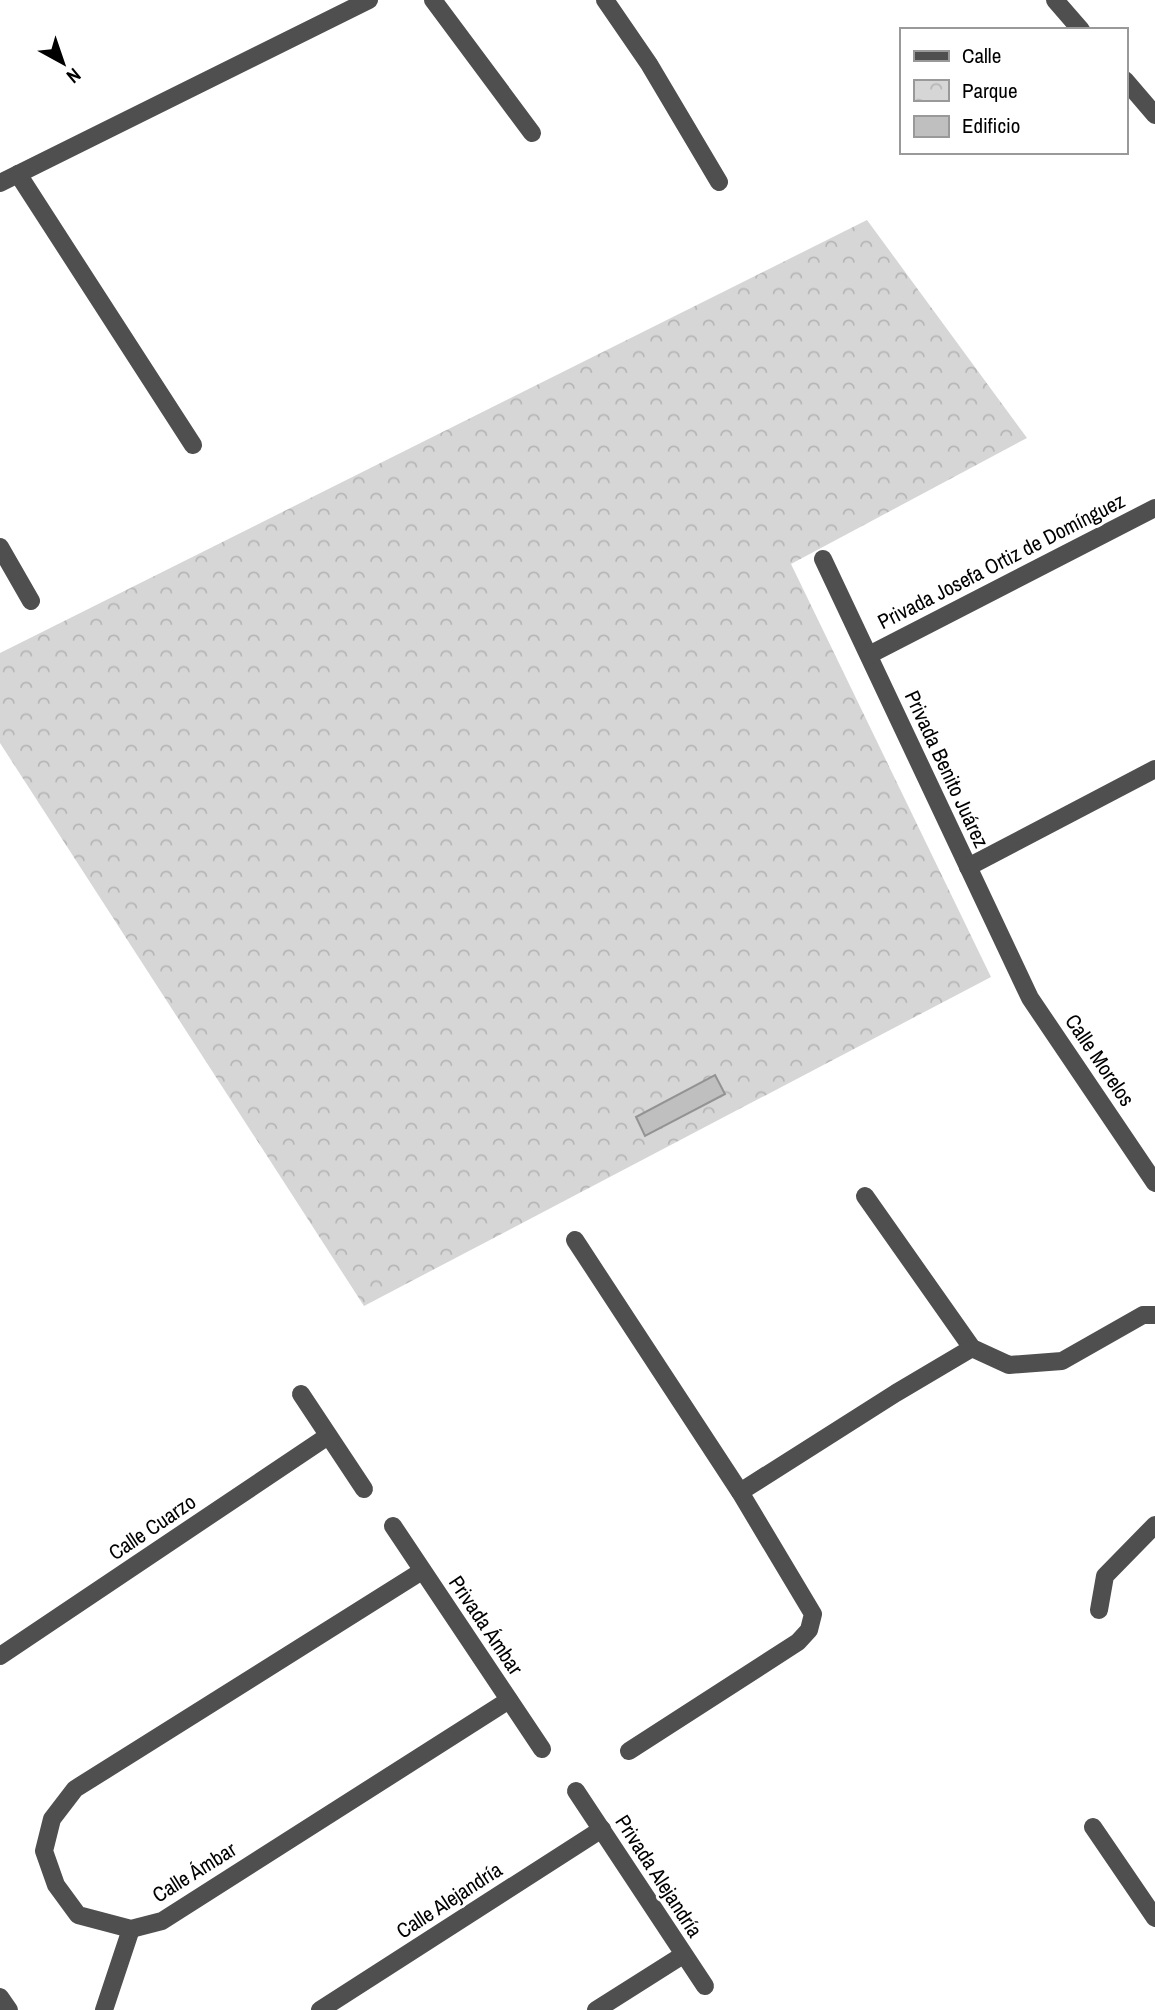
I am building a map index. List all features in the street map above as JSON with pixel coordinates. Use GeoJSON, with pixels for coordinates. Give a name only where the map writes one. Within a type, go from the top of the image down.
{"type":"FeatureCollection","features":[{"type":"Feature","properties":{"kind":"street"},"geometry":{"type":"LineString","coordinates":[[0,183],[369,0]]}},
{"type":"Feature","properties":{"kind":"street"},"geometry":{"type":"LineString","coordinates":[[433,0],[532,133]]}},
{"type":"Feature","properties":{"kind":"street"},"geometry":{"type":"LineString","coordinates":[[606,0],[649,64],[719,183]]}},
{"type":"Feature","properties":{"kind":"street"},"geometry":{"type":"LineString","coordinates":[[1055,0],[1079,28]]}},
{"type":"Feature","properties":{"kind":"street"},"geometry":{"type":"LineString","coordinates":[[1127,82],[1155,115]]}},
{"type":"Feature","properties":{"kind":"street"},"geometry":{"type":"LineString","coordinates":[[18,174],[193,445]]}},
{"type":"Feature","properties":{"kind":"street","name":"Privada Josefa Ortiz de Domínguez"},"geometry":{"type":"LineString","coordinates":[[869,655],[1155,508]]}},
{"type":"Feature","properties":{"kind":"street"},"geometry":{"type":"LineString","coordinates":[[0,547],[30,601]]}},
{"type":"Feature","properties":{"kind":"street","name":"Privada Benito Juárez"},"geometry":{"type":"LineString","coordinates":[[823,559],[1030,998]]}},
{"type":"Feature","properties":{"kind":"street"},"geometry":{"type":"LineString","coordinates":[[968,866],[1155,769]]}},
{"type":"Feature","properties":{"kind":"street","name":"Calle Morelos"},"geometry":{"type":"LineString","coordinates":[[1030,998],[1155,1182]]}},
{"type":"Feature","properties":{"kind":"street"},"geometry":{"type":"LineString","coordinates":[[865,1196],[972,1348],[1009,1366],[1062,1361],[1143,1315],[1155,1315]]}},
{"type":"Feature","properties":{"kind":"street"},"geometry":{"type":"LineString","coordinates":[[575,1240],[740,1492],[813,1614],[810,1630],[798,1642],[629,1751]]}},
{"type":"Feature","properties":{"kind":"street"},"geometry":{"type":"LineString","coordinates":[[740,1492],[972,1348]]}},
{"type":"Feature","properties":{"kind":"street"},"geometry":{"type":"LineString","coordinates":[[301,1394],[364,1489]]}},
{"type":"Feature","properties":{"kind":"street","name":"Calle Cuarzo"},"geometry":{"type":"LineString","coordinates":[[0,1656],[328,1436]]}},
{"type":"Feature","properties":{"kind":"street"},"geometry":{"type":"LineString","coordinates":[[1099,1611],[1105,1576],[1155,1525]]}},
{"type":"Feature","properties":{"kind":"street","name":"Privada Ámbar"},"geometry":{"type":"LineString","coordinates":[[393,1526],[542,1749]]}},
{"type":"Feature","properties":{"kind":"street"},"geometry":{"type":"LineString","coordinates":[[104,2010],[131,1929],[78,1914],[55,1885],[44,1851],[52,1819],[75,1789],[422,1571]]}},
{"type":"Feature","properties":{"kind":"street","name":"Calle Ámbar"},"geometry":{"type":"LineString","coordinates":[[131,1929],[162,1921],[509,1700]]}},
{"type":"Feature","properties":{"kind":"street","name":"Privada Alejandría"},"geometry":{"type":"LineString","coordinates":[[576,1791],[705,1986]]}},
{"type":"Feature","properties":{"kind":"street"},"geometry":{"type":"LineString","coordinates":[[1093,1827],[1155,1918]]}},
{"type":"Feature","properties":{"kind":"street","name":"Calle Alejandría"},"geometry":{"type":"LineString","coordinates":[[320,2010],[602,1829]]}},
{"type":"Feature","properties":{"kind":"street"},"geometry":{"type":"LineString","coordinates":[[596,2010],[683,1955]]}},
{"type":"Feature","properties":{"kind":"street"},"geometry":{"type":"LineString","coordinates":[[0,1997],[9,2010]]}},
{"type":"Feature","properties":{"kind":"green space"},"geometry":{"type":"Polygon","coordinates":[[[867,220],[1027,438],[791,564],[991,977],[364,1306],[0,743],[0,653],[867,220]]]}},
{"type":"Feature","properties":{"kind":"building"},"geometry":{"type":"Polygon","coordinates":[[[715,1075],[725,1094],[645,1136],[636,1117],[715,1075]]]}}]}
